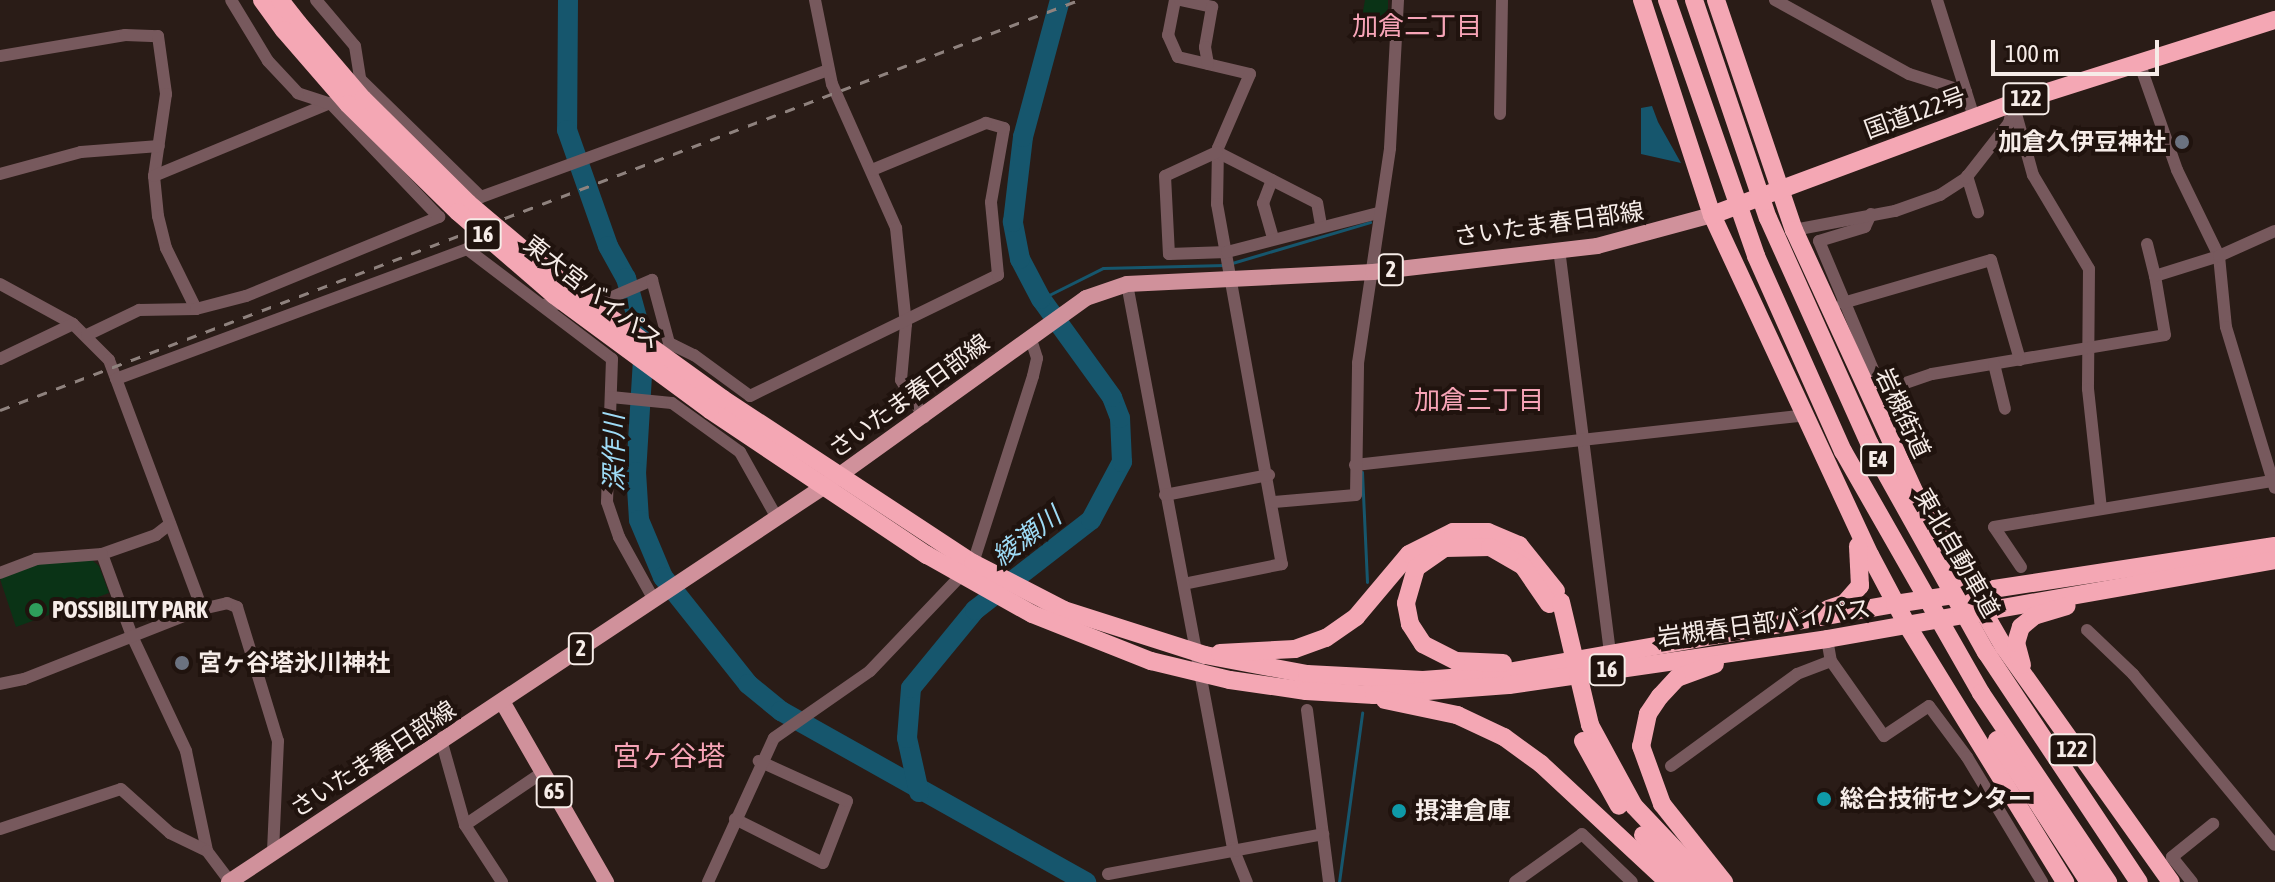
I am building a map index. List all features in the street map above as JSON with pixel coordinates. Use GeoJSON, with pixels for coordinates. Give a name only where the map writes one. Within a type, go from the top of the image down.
{"type":"FeatureCollection","features":[{"type":"Feature","properties":{"kind":"highway","name":"東大宮バイパス"},"geometry":{"type":"LineString","coordinates":[[262,0],[468,203],[596,310],[716,404],[830,482]]}},
{"type":"Feature","properties":{"kind":"highway","name":"東大宮バイパス"},"geometry":{"type":"LineString","coordinates":[[280,0],[291,26]]}},
{"type":"Feature","properties":{"kind":"highway"},"geometry":{"type":"LineString","coordinates":[[1642,0],[1712,215],[1853,517],[1907,625],[2065,882]]}},
{"type":"Feature","properties":{"kind":"highway","name":"E4"},"geometry":{"type":"LineString","coordinates":[[1667,0],[1724,175],[1786,330],[1916,587],[2108,882]]}},
{"type":"Feature","properties":{"kind":"highway","name":"東北自動車道"},"geometry":{"type":"LineString","coordinates":[[1694,0],[1768,218],[1869,443],[1986,652],[2137,882]]}},
{"type":"Feature","properties":{"kind":"highway","name":"122"},"geometry":{"type":"LineString","coordinates":[[1716,0],[1780,188]]}},
{"type":"Feature","properties":{"kind":"highway","name":"国道122号"},"geometry":{"type":"LineString","coordinates":[[1712,215],[2013,103],[2275,20]]}},
{"type":"Feature","properties":{"kind":"highway","name":"岩槻街道"},"geometry":{"type":"LineString","coordinates":[[1780,188],[1794,230],[1878,418],[1949,555],[1981,611],[2072,750],[2171,882]]}},
{"type":"Feature","properties":{"kind":"highway","name":"岩槻春日部バイパス"},"geometry":{"type":"LineString","coordinates":[[830,482],[976,574],[1113,647],[1199,674],[1266,687],[1374,695],[1509,685],[1823,640],[2275,560]]}},
{"type":"Feature","properties":{"kind":"highway"},"geometry":{"type":"LineString","coordinates":[[1725,635],[1819,612],[1855,594],[1864,575],[1853,517]]}},
{"type":"Feature","properties":{"kind":"highway"},"geometry":{"type":"LineString","coordinates":[[1200,654],[1295,649],[1326,638],[1356,617],[1409,554],[1453,532],[1488,532],[1519,545],[1543,568],[1555,603],[1584,726],[1611,795],[1688,882]]}},
{"type":"Feature","properties":{"kind":"highway"},"geometry":{"type":"LineString","coordinates":[[1555,603],[1512,556],[1467,544],[1423,560],[1411,576],[1406,603],[1410,624],[1423,644],[1456,661],[1499,664],[1607,654]]}},
{"type":"Feature","properties":{"kind":"highway","name":"岩槻春日部バイパス"},"geometry":{"type":"LineString","coordinates":[[1036,606],[1200,654],[1307,674],[1423,680],[1491,675],[1895,604],[2275,546]]}},
{"type":"Feature","properties":{"kind":"highway"},"geometry":{"type":"LineString","coordinates":[[1949,555],[1963,573],[2006,587]]}},
{"type":"Feature","properties":{"kind":"highway"},"geometry":{"type":"LineString","coordinates":[[2072,750],[2023,668],[2017,636],[2034,616],[2129,585]]}},
{"type":"Feature","properties":{"kind":"highway"},"geometry":{"type":"LineString","coordinates":[[1916,587],[1970,699],[2089,882]]}},
{"type":"Feature","properties":{"kind":"highway"},"geometry":{"type":"LineString","coordinates":[[1724,882],[1675,824],[1649,778],[1641,746],[1648,714],[1666,688],[1686,673],[1796,651],[1823,640]]}},
{"type":"Feature","properties":{"kind":"highway"},"geometry":{"type":"LineString","coordinates":[[1374,695],[1396,704],[1457,715],[1504,737],[1541,764],[1668,882]]}},
{"type":"Feature","properties":{"kind":"highway"},"geometry":{"type":"LineString","coordinates":[[1584,726],[1634,806],[1706,882]]}},
{"type":"Feature","properties":{"kind":"main road","name":"さいたま春日部線"},"geometry":{"type":"LineString","coordinates":[[236,881],[273,853],[503,703],[656,596],[830,482],[924,417],[1071,306],[1127,284],[1228,265],[1373,272],[1626,241],[1712,215]]}},
{"type":"Feature","properties":{"kind":"main road","name":"65"},"geometry":{"type":"LineString","coordinates":[[503,703],[606,882]]}},
{"type":"Feature","properties":{"kind":"street"},"geometry":{"type":"LineString","coordinates":[[87,335],[139,310],[196,309],[246,296],[439,217],[331,104],[298,93],[268,61],[231,0]]}},
{"type":"Feature","properties":{"kind":"street"},"geometry":{"type":"LineString","coordinates":[[316,0],[355,46],[360,79],[481,197],[595,153],[685,126],[828,70]]}},
{"type":"Feature","properties":{"kind":"street"},"geometry":{"type":"LineString","coordinates":[[815,0],[828,70],[896,228],[906,324],[901,380],[924,417]]}},
{"type":"Feature","properties":{"kind":"street"},"geometry":{"type":"LineString","coordinates":[[1184,584],[1282,564],[1274,502],[1217,204],[1217,152],[1250,74],[1178,57],[1168,35],[1178,0],[1212,7],[1205,47],[1208,64]]}},
{"type":"Feature","properties":{"kind":"street"},"geometry":{"type":"LineString","coordinates":[[1274,502],[1356,495],[1358,363],[1390,148],[1398,0]]}},
{"type":"Feature","properties":{"kind":"street"},"geometry":{"type":"LineString","coordinates":[[1500,114],[1502,0]]}},
{"type":"Feature","properties":{"kind":"street"},"geometry":{"type":"LineString","coordinates":[[1775,0],[1909,74],[1966,92]]}},
{"type":"Feature","properties":{"kind":"street"},"geometry":{"type":"LineString","coordinates":[[1937,0],[1974,117]]}},
{"type":"Feature","properties":{"kind":"street"},"geometry":{"type":"LineString","coordinates":[[0,56],[125,35],[158,36],[166,94],[154,176],[166,248],[196,309]]}},
{"type":"Feature","properties":{"kind":"street"},"geometry":{"type":"LineString","coordinates":[[2021,567],[1994,527],[2273,476],[2226,327],[2219,256],[2177,170],[2139,62]]}},
{"type":"Feature","properties":{"kind":"street"},"geometry":{"type":"LineString","coordinates":[[154,176],[331,104],[360,79]]}},
{"type":"Feature","properties":{"kind":"street"},"geometry":{"type":"LineString","coordinates":[[1794,230],[1923,203],[1967,176],[2009,123],[2013,103]]}},
{"type":"Feature","properties":{"kind":"street"},"geometry":{"type":"LineString","coordinates":[[2013,103],[2033,175],[2089,269],[2089,351],[2101,508]]}},
{"type":"Feature","properties":{"kind":"street"},"geometry":{"type":"LineString","coordinates":[[541,305],[610,298],[652,280],[669,343],[694,355],[750,396],[906,324],[998,275],[991,202],[1004,128],[986,123],[872,170]]}},
{"type":"Feature","properties":{"kind":"street"},"geometry":{"type":"LineString","coordinates":[[379,153],[412,133]]}},
{"type":"Feature","properties":{"kind":"street"},"geometry":{"type":"LineString","coordinates":[[0,174],[81,152],[159,146]]}},
{"type":"Feature","properties":{"kind":"street"},"geometry":{"type":"LineString","coordinates":[[1217,152],[1317,203],[1321,225]]}},
{"type":"Feature","properties":{"kind":"street"},"geometry":{"type":"LineString","coordinates":[[1217,152],[1165,176],[1169,254],[1228,265],[1273,239],[1378,213]]}},
{"type":"Feature","properties":{"kind":"street"},"geometry":{"type":"LineString","coordinates":[[1967,176],[1978,212]]}},
{"type":"Feature","properties":{"kind":"street"},"geometry":{"type":"LineString","coordinates":[[1272,180],[1263,203],[1273,239]]}},
{"type":"Feature","properties":{"kind":"street"},"geometry":{"type":"LineString","coordinates":[[1871,214],[1865,227],[1819,241],[1882,391],[1932,374],[2089,351],[2165,335],[2147,244]]}},
{"type":"Feature","properties":{"kind":"street"},"geometry":{"type":"LineString","coordinates":[[2155,276],[2219,256],[2275,231]]}},
{"type":"Feature","properties":{"kind":"street"},"geometry":{"type":"LineString","coordinates":[[116,379],[467,249],[612,359],[607,502],[619,537],[656,596]]}},
{"type":"Feature","properties":{"kind":"street"},"geometry":{"type":"LineString","coordinates":[[1559,249],[1607,654]]}},
{"type":"Feature","properties":{"kind":"street"},"geometry":{"type":"LineString","coordinates":[[1843,303],[1991,260],[2020,360]]}},
{"type":"Feature","properties":{"kind":"street"},"geometry":{"type":"LineString","coordinates":[[0,284],[73,324],[109,360],[202,609]]}},
{"type":"Feature","properties":{"kind":"street"},"geometry":{"type":"LineString","coordinates":[[1127,284],[1165,495],[1200,654],[1199,674],[1233,848],[1247,882]]}},
{"type":"Feature","properties":{"kind":"street"},"geometry":{"type":"LineString","coordinates":[[0,359],[73,324]]}},
{"type":"Feature","properties":{"kind":"street"},"geometry":{"type":"LineString","coordinates":[[708,882],[759,761],[782,730],[870,671],[976,574],[1033,376],[1037,358],[1036,332]]}},
{"type":"Feature","properties":{"kind":"street"},"geometry":{"type":"LineString","coordinates":[[1994,364],[2005,409]]}},
{"type":"Feature","properties":{"kind":"street"},"geometry":{"type":"LineString","coordinates":[[611,397],[672,403],[740,452],[777,518]]}},
{"type":"Feature","properties":{"kind":"street"},"geometry":{"type":"LineString","coordinates":[[1355,465],[1805,415]]}},
{"type":"Feature","properties":{"kind":"street"},"geometry":{"type":"LineString","coordinates":[[1165,495],[1269,475]]}},
{"type":"Feature","properties":{"kind":"street"},"geometry":{"type":"LineString","coordinates":[[0,573],[36,559],[102,554],[156,535],[170,524]]}},
{"type":"Feature","properties":{"kind":"street"},"geometry":{"type":"LineString","coordinates":[[102,554],[132,636],[186,751],[207,851]]}},
{"type":"Feature","properties":{"kind":"street"},"geometry":{"type":"LineString","coordinates":[[0,684],[202,609],[227,603],[237,607],[278,741],[273,853]]}},
{"type":"Feature","properties":{"kind":"street"},"geometry":{"type":"LineString","coordinates":[[2087,630],[2133,674],[2275,845]]}},
{"type":"Feature","properties":{"kind":"street"},"geometry":{"type":"LineString","coordinates":[[1823,640],[1831,661],[1884,736],[1929,706],[1967,757],[2042,882]]}},
{"type":"Feature","properties":{"kind":"street"},"geometry":{"type":"LineString","coordinates":[[1671,766],[1797,674],[1831,661]]}},
{"type":"Feature","properties":{"kind":"street"},"geometry":{"type":"LineString","coordinates":[[1307,710],[1329,882]]}},
{"type":"Feature","properties":{"kind":"street"},"geometry":{"type":"LineString","coordinates":[[442,743],[465,825],[502,882]]}},
{"type":"Feature","properties":{"kind":"street"},"geometry":{"type":"LineString","coordinates":[[735,819],[823,863],[847,801],[759,761]]}},
{"type":"Feature","properties":{"kind":"street"},"geometry":{"type":"LineString","coordinates":[[465,825],[543,772]]}},
{"type":"Feature","properties":{"kind":"street"},"geometry":{"type":"LineString","coordinates":[[0,829],[121,789],[170,833],[207,851],[236,881]]}},
{"type":"Feature","properties":{"kind":"street"},"geometry":{"type":"LineString","coordinates":[[2192,882],[2172,857],[2213,824]]}},
{"type":"Feature","properties":{"kind":"street"},"geometry":{"type":"LineString","coordinates":[[1108,874],[1233,848],[1323,834]]}},
{"type":"Feature","properties":{"kind":"street"},"geometry":{"type":"LineString","coordinates":[[1515,882],[1582,834],[1632,882]]}},
{"type":"Feature","properties":{"kind":"street"},"geometry":{"type":"LineString","coordinates":[[2137,882],[2159,866]]}},
{"type":"Feature","properties":{"kind":"green space"},"geometry":{"type":"Polygon","coordinates":[[[1365,0],[1388,0],[1388,34],[1360,28],[1365,0]]]}},
{"type":"Feature","properties":{"kind":"green space","name":"POSSIBILITY PARK"},"geometry":{"type":"Polygon","coordinates":[[[92,560],[99,566],[109,593],[16,627],[0,579],[38,564],[92,560]]]}},
{"type":"Feature","properties":{"kind":"water"},"geometry":{"type":"Polygon","coordinates":[[[1652,106],[1681,163],[1641,154],[1641,108],[1652,106]]]}},
{"type":"Feature","properties":{"kind":"waterway","name":"深作川"},"geometry":{"type":"LineString","coordinates":[[568,0],[567,130],[608,246],[626,278],[644,343],[636,472],[639,520],[663,577],[748,684],[781,711],[1086,882]]}},
{"type":"Feature","properties":{"kind":"waterway","name":"綾瀬川"},"geometry":{"type":"LineString","coordinates":[[919,792],[907,738],[911,688],[975,610],[1091,520],[1122,462],[1120,418],[1112,397],[1041,299],[1020,259],[1013,222],[1023,137],[1060,0]]}},
{"type":"Feature","properties":{"kind":"waterway"},"geometry":{"type":"LineString","coordinates":[[1232,263],[1370,222]]}},
{"type":"Feature","properties":{"kind":"waterway"},"geometry":{"type":"LineString","coordinates":[[1041,299],[1103,268],[1225,265]]}},
{"type":"Feature","properties":{"kind":"waterway"},"geometry":{"type":"LineString","coordinates":[[1362,472],[1367,582]]}},
{"type":"Feature","properties":{"kind":"waterway"},"geometry":{"type":"LineString","coordinates":[[1339,882],[1362,713]]}},
{"type":"Feature","properties":{"kind":"railway"},"geometry":{"type":"LineString","coordinates":[[0,410],[1079,0]]}},
{"type":"Feature","properties":{"kind":"place","name":"加倉久伊豆神社"},"geometry":{"type":"Point","coordinates":[2182,142]}},
{"type":"Feature","properties":{"kind":"place","name":"POSSIBILITY PARK"},"geometry":{"type":"Point","coordinates":[36,610]}},
{"type":"Feature","properties":{"kind":"place","name":"宮ヶ谷塔氷川神社"},"geometry":{"type":"Point","coordinates":[182,663]}},
{"type":"Feature","properties":{"kind":"place","name":"総合技術センター"},"geometry":{"type":"Point","coordinates":[1824,799]}},
{"type":"Feature","properties":{"kind":"place","name":"摂津倉庫"},"geometry":{"type":"Point","coordinates":[1399,811]}},
{"type":"Feature","properties":{"kind":"district","name":"加倉二丁目"},"geometry":{"type":"Point","coordinates":[1417,27]}},
{"type":"Feature","properties":{"kind":"district","name":"加倉三丁目"},"geometry":{"type":"Point","coordinates":[1479,401]}},
{"type":"Feature","properties":{"kind":"district","name":"宮ヶ谷塔"},"geometry":{"type":"Point","coordinates":[669,756]}}]}
